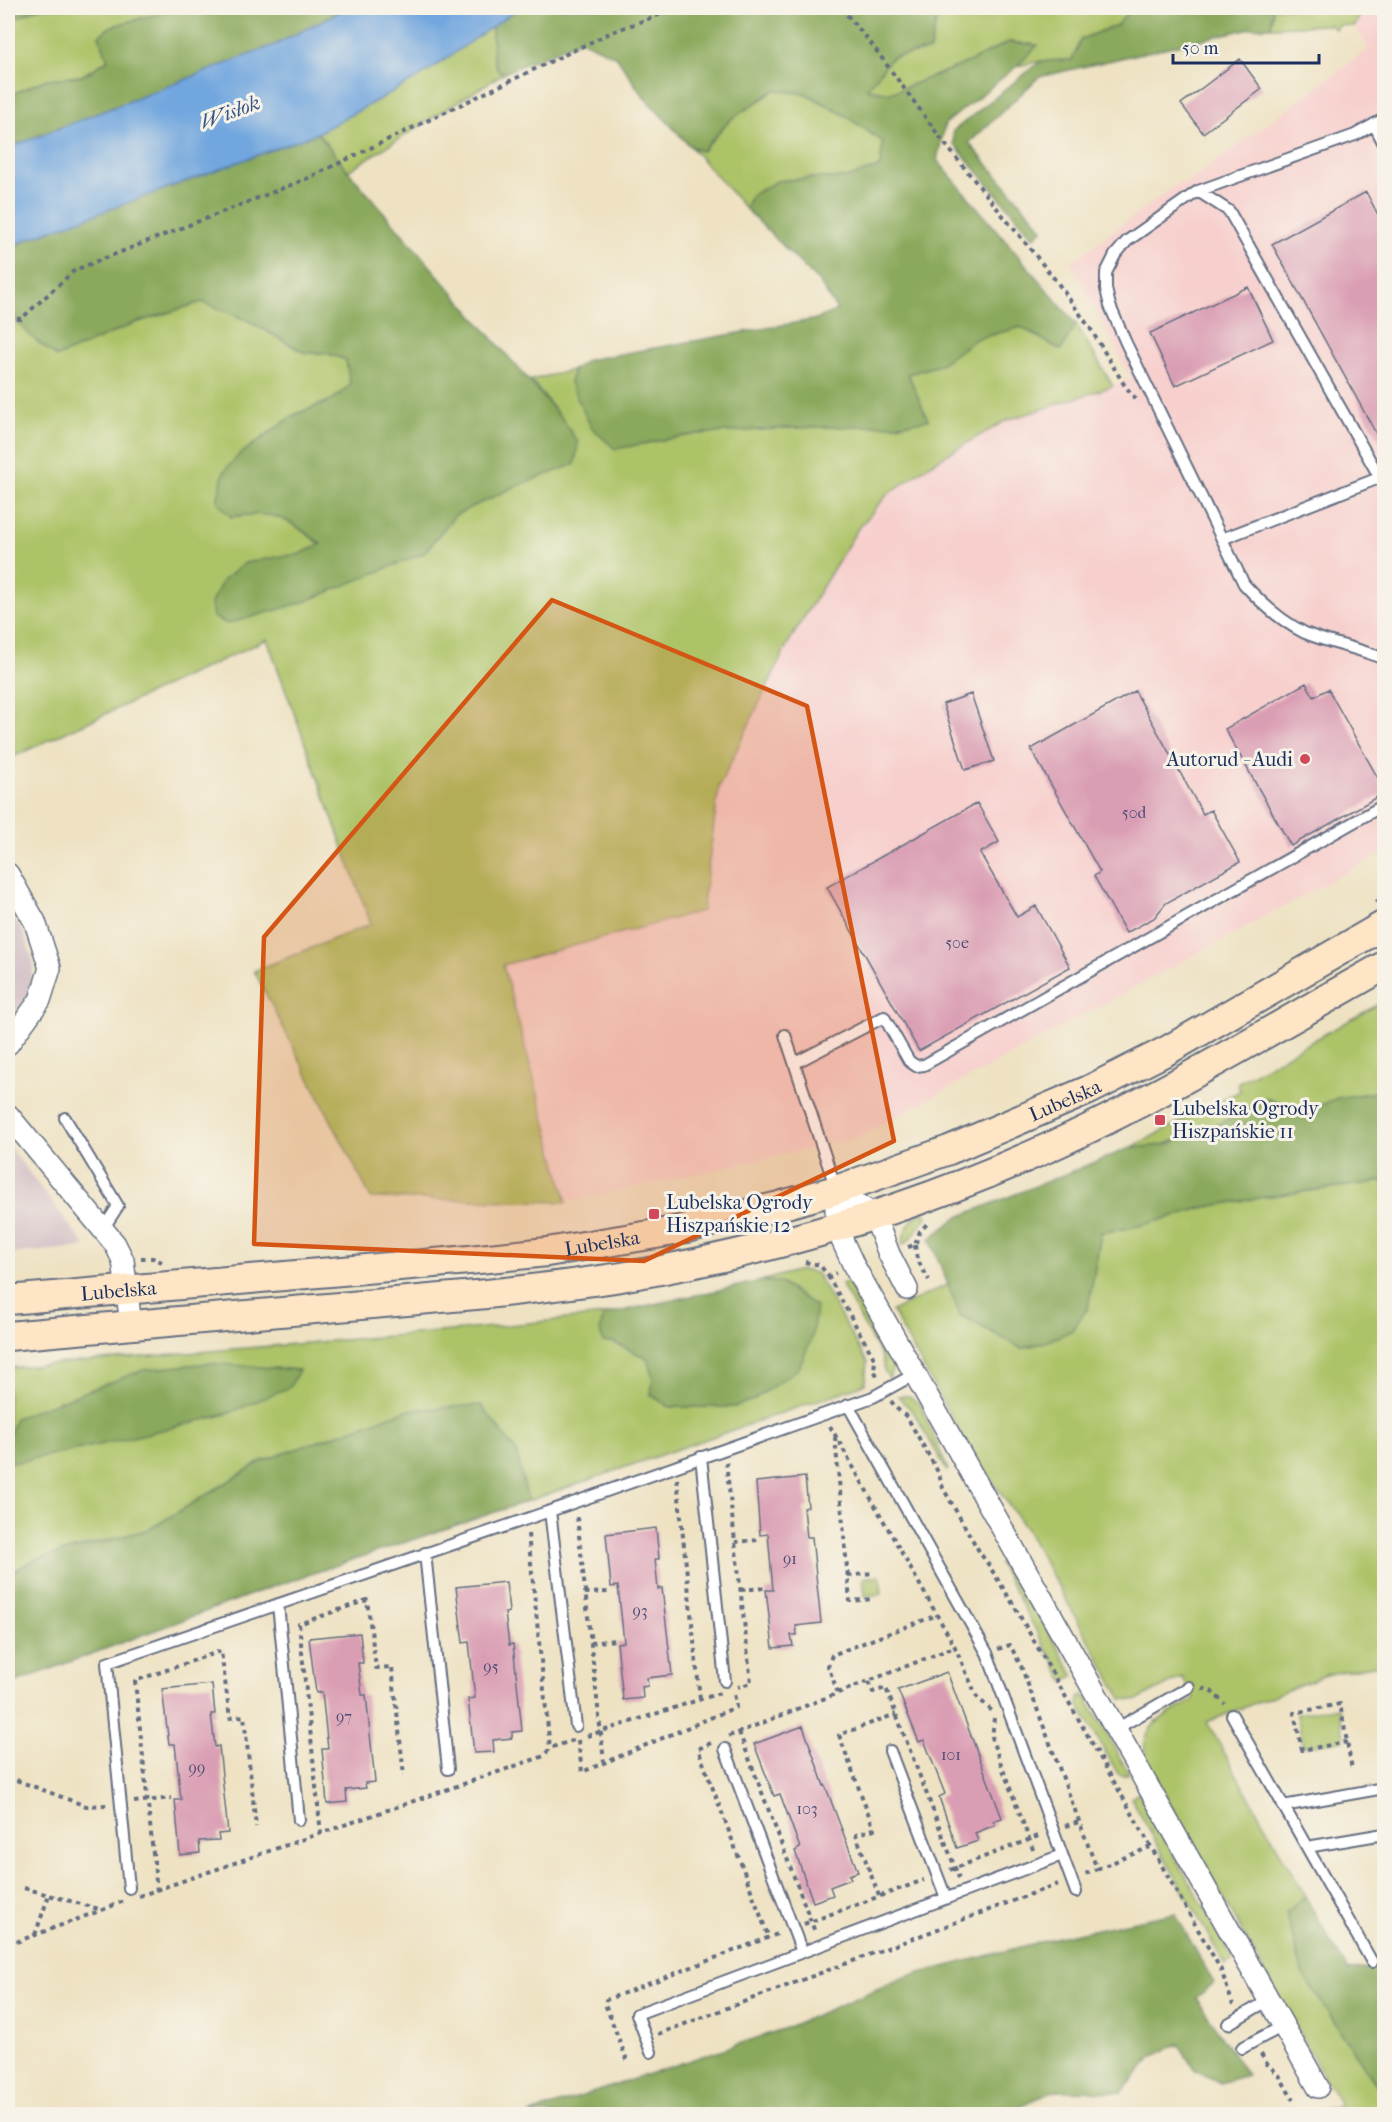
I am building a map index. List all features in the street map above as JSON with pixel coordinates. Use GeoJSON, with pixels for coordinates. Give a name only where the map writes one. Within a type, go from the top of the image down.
{"type":"FeatureCollection","features":[{"type":"Feature","properties":{"kind":"main road","name":"Lubelska"},"geometry":{"type":"LineString","coordinates":[[8,1299],[547,1252],[674,1231],[836,1190],[949,1150],[1045,1110],[1168,1050],[1379,914]]}},
{"type":"Feature","properties":{"kind":"main road","name":"Lubelska"},"geometry":{"type":"LineString","coordinates":[[8,1336],[487,1294],[561,1285],[623,1276],[713,1258],[836,1227],[938,1193],[1042,1151],[1225,1056],[1384,966]]}},
{"type":"Feature","properties":{"kind":"main road"},"geometry":{"type":"LineString","coordinates":[[1207,1026],[1224,1036],[1227,1044],[1225,1056]]}},
{"type":"Feature","properties":{"kind":"street"},"geometry":{"type":"LineString","coordinates":[[8,874],[35,922],[50,968],[40,1000],[8,1044]]}},
{"type":"Feature","properties":{"kind":"street"},"geometry":{"type":"LineString","coordinates":[[8,1115],[116,1244],[123,1260],[131,1325]]}},
{"type":"Feature","properties":{"kind":"street"},"geometry":{"type":"LineString","coordinates":[[836,1190],[874,1215],[889,1254],[907,1288]]}},
{"type":"Feature","properties":{"kind":"street"},"geometry":{"type":"LineString","coordinates":[[836,1190],[836,1227],[854,1266],[1318,2087]]}},
{"type":"Feature","properties":{"kind":"lane"},"geometry":{"type":"LineString","coordinates":[[1384,118],[1355,135],[1198,191],[1127,241],[1115,255],[1107,273],[1106,289],[1110,306],[1156,405],[1244,584],[1260,603],[1281,619],[1307,633],[1384,659]]}},
{"type":"Feature","properties":{"kind":"lane"},"geometry":{"type":"LineString","coordinates":[[1374,124],[1384,144]]}},
{"type":"Feature","properties":{"kind":"lane"},"geometry":{"type":"LineString","coordinates":[[1198,191],[1229,211],[1382,476],[1222,539]]}},
{"type":"Feature","properties":{"kind":"lane"},"geometry":{"type":"LineString","coordinates":[[795,1063],[884,1017],[909,1061],[916,1066],[924,1065],[1384,806]]}},
{"type":"Feature","properties":{"kind":"lane"},"geometry":{"type":"LineString","coordinates":[[785,1035],[836,1190]]}},
{"type":"Feature","properties":{"kind":"lane"},"geometry":{"type":"LineString","coordinates":[[65,1118],[118,1206],[103,1229]]}},
{"type":"Feature","properties":{"kind":"lane"},"geometry":{"type":"LineString","coordinates":[[129,1888],[107,1662],[550,1511],[848,1406],[915,1374]]}},
{"type":"Feature","properties":{"kind":"lane"},"geometry":{"type":"LineString","coordinates":[[848,1406],[987,1653],[1076,1892]]}},
{"type":"Feature","properties":{"kind":"lane"},"geometry":{"type":"LineString","coordinates":[[700,1457],[729,1685]]}},
{"type":"Feature","properties":{"kind":"lane"},"geometry":{"type":"LineString","coordinates":[[550,1511],[576,1726]]}},
{"type":"Feature","properties":{"kind":"lane"},"geometry":{"type":"LineString","coordinates":[[425,1553],[448,1768]]}},
{"type":"Feature","properties":{"kind":"lane"},"geometry":{"type":"LineString","coordinates":[[278,1604],[299,1820]]}},
{"type":"Feature","properties":{"kind":"lane"},"geometry":{"type":"LineString","coordinates":[[1116,1729],[1189,1688]]}},
{"type":"Feature","properties":{"kind":"lane"},"geometry":{"type":"LineString","coordinates":[[1232,1715],[1372,1962]]}},
{"type":"Feature","properties":{"kind":"lane"},"geometry":{"type":"LineString","coordinates":[[723,1744],[802,1952]]}},
{"type":"Feature","properties":{"kind":"lane"},"geometry":{"type":"LineString","coordinates":[[890,1751],[946,1898]]}},
{"type":"Feature","properties":{"kind":"lane"},"geometry":{"type":"LineString","coordinates":[[1283,1806],[1384,1788]]}},
{"type":"Feature","properties":{"kind":"lane"},"geometry":{"type":"LineString","coordinates":[[1306,1847],[1384,1834]]}},
{"type":"Feature","properties":{"kind":"lane"},"geometry":{"type":"LineString","coordinates":[[651,2052],[637,2014],[1062,1855]]}},
{"type":"Feature","properties":{"kind":"lane"},"geometry":{"type":"LineString","coordinates":[[1228,2024],[1269,2000]]}},
{"type":"Feature","properties":{"kind":"lane"},"geometry":{"type":"LineString","coordinates":[[1242,2048],[1283,2026]]}},
{"type":"Feature","properties":{"kind":"path"},"geometry":{"type":"LineString","coordinates":[[8,318],[21,319],[75,270],[306,180],[612,32],[678,8]]}},
{"type":"Feature","properties":{"kind":"path"},"geometry":{"type":"LineString","coordinates":[[841,8],[870,42],[945,144],[1057,282],[1090,328],[1125,386],[1136,399],[1145,404],[1156,405]]}},
{"type":"Feature","properties":{"kind":"path"},"geometry":{"type":"LineString","coordinates":[[1379,914],[1384,897]]}},
{"type":"Feature","properties":{"kind":"path"},"geometry":{"type":"LineString","coordinates":[[915,1245],[917,1259],[928,1280]]}},
{"type":"Feature","properties":{"kind":"path"},"geometry":{"type":"LineString","coordinates":[[828,1276],[875,1360],[874,1370],[885,1390],[896,1408],[907,1417],[938,1472],[943,1488],[980,1553],[1009,1597],[1221,1970],[1234,2007]]}},
{"type":"Feature","properties":{"kind":"path"},"geometry":{"type":"LineString","coordinates":[[830,1425],[955,1647],[977,1697],[990,1708],[993,1714],[995,1721],[992,1740],[1029,1839]]}},
{"type":"Feature","properties":{"kind":"path"},"geometry":{"type":"LineString","coordinates":[[834,1433],[850,1601],[874,1599]]}},
{"type":"Feature","properties":{"kind":"path"},"geometry":{"type":"LineString","coordinates":[[600,1732],[700,1699],[729,1685],[751,1683],[726,1461]]}},
{"type":"Feature","properties":{"kind":"path"},"geometry":{"type":"LineString","coordinates":[[677,1479],[700,1699]]}},
{"type":"Feature","properties":{"kind":"path"},"geometry":{"type":"LineString","coordinates":[[577,1513],[604,1762]]}},
{"type":"Feature","properties":{"kind":"path"},"geometry":{"type":"LineString","coordinates":[[8,1946],[102,1910],[544,1756],[550,1748],[527,1530]]}},
{"type":"Feature","properties":{"kind":"path"},"geometry":{"type":"LineString","coordinates":[[735,1542],[759,1540]]}},
{"type":"Feature","properties":{"kind":"path"},"geometry":{"type":"LineString","coordinates":[[848,1576],[872,1573]]}},
{"type":"Feature","properties":{"kind":"path"},"geometry":{"type":"LineString","coordinates":[[741,1590],[764,1588]]}},
{"type":"Feature","properties":{"kind":"path"},"geometry":{"type":"LineString","coordinates":[[585,1593],[610,1592]]}},
{"type":"Feature","properties":{"kind":"path"},"geometry":{"type":"LineString","coordinates":[[321,1834],[299,1624],[367,1600],[376,1668],[392,1667],[404,1776]]}},
{"type":"Feature","properties":{"kind":"path"},"geometry":{"type":"LineString","coordinates":[[838,1693],[828,1666],[832,1655],[937,1615]]}},
{"type":"Feature","properties":{"kind":"path"},"geometry":{"type":"LineString","coordinates":[[591,1643],[615,1640]]}},
{"type":"Feature","properties":{"kind":"path"},"geometry":{"type":"LineString","coordinates":[[723,1744],[739,1732],[955,1647]]}},
{"type":"Feature","properties":{"kind":"path"},"geometry":{"type":"LineString","coordinates":[[157,1891],[135,1681],[221,1651],[230,1718],[244,1716],[256,1827]]}},
{"type":"Feature","properties":{"kind":"path"},"geometry":{"type":"LineString","coordinates":[[868,1682],[873,1692],[886,1688],[974,1915]]}},
{"type":"Feature","properties":{"kind":"path"},"geometry":{"type":"LineString","coordinates":[[578,1739],[582,1772],[736,1707],[729,1685]]}},
{"type":"Feature","properties":{"kind":"path"},"geometry":{"type":"LineString","coordinates":[[1189,1688],[1195,1686],[1211,1691],[1232,1715]]}},
{"type":"Feature","properties":{"kind":"path"},"geometry":{"type":"LineString","coordinates":[[1347,1742],[1302,1750],[1294,1713],[1341,1704],[1352,1769]]}},
{"type":"Feature","properties":{"kind":"path"},"geometry":{"type":"LineString","coordinates":[[879,1896],[856,1835],[874,1829],[839,1735],[896,1714]]}},
{"type":"Feature","properties":{"kind":"path"},"geometry":{"type":"LineString","coordinates":[[739,1732],[820,1946],[831,1969]]}},
{"type":"Feature","properties":{"kind":"path"},"geometry":{"type":"LineString","coordinates":[[713,1743],[698,1749],[769,1938]]}},
{"type":"Feature","properties":{"kind":"path"},"geometry":{"type":"LineString","coordinates":[[8,1777],[86,1806],[172,1798]]}},
{"type":"Feature","properties":{"kind":"path"},"geometry":{"type":"LineString","coordinates":[[1097,1869],[1150,1847]]}},
{"type":"Feature","properties":{"kind":"path"},"geometry":{"type":"LineString","coordinates":[[24,1888],[102,1910]]}},
{"type":"Feature","properties":{"kind":"path"},"geometry":{"type":"LineString","coordinates":[[34,1936],[49,1895]]}},
{"type":"Feature","properties":{"kind":"path"},"geometry":{"type":"LineString","coordinates":[[1260,2052],[1267,2064],[1279,2075],[1293,2100]]}},
{"type":"Feature","properties":{"kind":"highlighted area"},"geometry":{"type":"Polygon","coordinates":[[[552,600],[807,706],[894,1141],[644,1261],[254,1244],[264,937],[552,600]]]}},
{"type":"Feature","properties":{"kind":"shaded area"},"geometry":{"type":"Polygon","coordinates":[[[1363,8],[1384,8],[1384,852],[857,1138],[567,1202],[503,964],[702,911],[719,787],[787,645],[857,530],[887,495],[932,463],[1005,421],[1131,378],[1071,262],[1179,183],[1187,183],[1369,49],[1355,26],[1363,8]]]}},
{"type":"Feature","properties":{"kind":"shaded area"},"geometry":{"type":"Polygon","coordinates":[[[8,906],[24,934],[34,964],[28,997],[8,1023],[8,906]]]}},
{"type":"Feature","properties":{"kind":"shaded area"},"geometry":{"type":"Polygon","coordinates":[[[8,1145],[86,1247],[8,1254],[8,1145]]]}},
{"type":"Feature","properties":{"kind":"green space"},"geometry":{"type":"Polygon","coordinates":[[[8,8],[38,8],[19,17],[8,13],[8,8]]]}},
{"type":"Feature","properties":{"kind":"green space"},"geometry":{"type":"Polygon","coordinates":[[[38,8],[178,8],[110,27],[99,36],[109,59],[82,76],[47,79],[8,96],[8,13],[19,17],[38,8]]]}},
{"type":"Feature","properties":{"kind":"green space"},"geometry":{"type":"Polygon","coordinates":[[[178,8],[347,8],[277,44],[8,148],[8,96],[47,79],[82,76],[108,60],[99,36],[110,27],[178,8]]]}},
{"type":"Feature","properties":{"kind":"green space"},"geometry":{"type":"Polygon","coordinates":[[[519,8],[951,8],[936,21],[930,50],[892,57],[867,89],[891,93],[969,62],[1009,42],[1038,45],[1017,66],[945,124],[937,160],[1076,324],[1061,350],[1021,327],[976,339],[939,365],[908,374],[928,420],[896,425],[696,434],[615,449],[591,427],[570,383],[573,370],[587,360],[817,319],[837,310],[820,283],[745,208],[752,195],[777,181],[846,178],[880,167],[883,142],[846,116],[807,94],[775,90],[731,119],[702,151],[690,146],[642,95],[617,57],[581,40],[504,73],[498,71],[493,57],[492,26],[519,8]]]}},
{"type":"Feature","properties":{"kind":"green space"},"geometry":{"type":"Polygon","coordinates":[[[951,8],[1142,8],[1129,11],[1117,25],[1081,39],[1072,60],[1041,61],[1017,66],[1037,45],[1009,42],[969,62],[891,93],[867,89],[892,57],[930,50],[936,21],[951,8]]]}},
{"type":"Feature","properties":{"kind":"green space"},"geometry":{"type":"Polygon","coordinates":[[[1142,8],[1272,8],[1273,11],[1271,27],[1251,28],[1039,77],[969,143],[1043,229],[1034,238],[954,144],[953,131],[1041,61],[1072,60],[1081,39],[1117,25],[1129,11],[1142,8]]]}},
{"type":"Feature","properties":{"kind":"green space"},"geometry":{"type":"Polygon","coordinates":[[[1272,8],[1363,8],[1355,26],[1339,25],[1335,29],[1330,25],[1271,27],[1272,8]]]}},
{"type":"Feature","properties":{"kind":"green space"},"geometry":{"type":"Polygon","coordinates":[[[492,26],[493,57],[498,71],[504,73],[348,171],[318,133],[421,76],[492,26]]]}},
{"type":"Feature","properties":{"kind":"green space"},"geometry":{"type":"Polygon","coordinates":[[[775,90],[807,94],[846,116],[883,142],[880,167],[846,178],[777,181],[752,195],[745,208],[690,146],[702,151],[731,119],[775,90]]]}},
{"type":"Feature","properties":{"kind":"green space"},"geometry":{"type":"Polygon","coordinates":[[[318,133],[348,171],[563,420],[578,443],[575,464],[514,487],[455,515],[424,553],[304,602],[227,624],[213,617],[211,603],[223,580],[245,563],[298,555],[321,544],[289,522],[270,515],[231,517],[217,501],[224,471],[239,455],[294,415],[332,400],[350,385],[346,360],[327,353],[305,353],[247,320],[202,302],[135,323],[57,357],[34,339],[8,312],[8,249],[28,239],[318,133]]]}},
{"type":"Feature","properties":{"kind":"green space"},"geometry":{"type":"Polygon","coordinates":[[[202,302],[247,320],[305,353],[327,353],[346,360],[350,385],[332,400],[294,415],[239,455],[231,517],[259,514],[280,518],[321,545],[298,555],[282,556],[387,567],[424,553],[455,515],[514,487],[578,443],[531,380],[573,370],[571,383],[615,449],[696,434],[896,425],[928,420],[908,374],[939,365],[976,339],[1021,327],[1061,350],[1076,324],[1113,386],[1005,421],[932,463],[887,495],[857,530],[787,645],[719,787],[702,911],[503,965],[567,1202],[371,1198],[254,971],[371,924],[267,639],[8,759],[8,312],[57,357],[135,323],[202,302]]]}},
{"type":"Feature","properties":{"kind":"green space"},"geometry":{"type":"Polygon","coordinates":[[[1384,1001],[1384,1091],[1337,1098],[1305,1113],[1266,1098],[1225,1121],[1164,1145],[1130,1148],[1240,1091],[1237,1083],[1384,1001]]]}},
{"type":"Feature","properties":{"kind":"green space"},"geometry":{"type":"Polygon","coordinates":[[[1384,1091],[1384,1181],[1205,1207],[1143,1225],[1101,1233],[1088,1308],[1071,1331],[1043,1343],[1021,1348],[960,1315],[930,1239],[956,1218],[1130,1148],[1164,1145],[1225,1121],[1266,1098],[1305,1113],[1337,1098],[1384,1091]]]}},
{"type":"Feature","properties":{"kind":"green space"},"geometry":{"type":"Polygon","coordinates":[[[1384,1181],[1384,1664],[1328,1674],[1207,1722],[1305,1896],[1286,1913],[1303,1975],[1384,2096],[1384,2114],[1301,2114],[1340,2105],[1145,1759],[1144,1746],[1151,1727],[1166,1715],[1194,1699],[1182,1677],[1138,1700],[1122,1699],[1025,1528],[965,1442],[892,1311],[949,1284],[960,1315],[1021,1348],[1043,1343],[1071,1331],[1088,1308],[1101,1233],[1143,1225],[1205,1207],[1384,1181]]]}},
{"type":"Feature","properties":{"kind":"green space"},"geometry":{"type":"Polygon","coordinates":[[[924,1210],[927,1218],[902,1245],[909,1225],[924,1210]]]}},
{"type":"Feature","properties":{"kind":"green space"},"geometry":{"type":"Polygon","coordinates":[[[800,1270],[816,1273],[867,1362],[865,1384],[528,1501],[516,1451],[262,1461],[150,1529],[34,1560],[8,1574],[8,1368],[463,1330],[604,1315],[600,1330],[613,1342],[647,1358],[653,1379],[651,1395],[670,1407],[734,1407],[799,1368],[779,1282],[761,1281],[800,1270]]]}},
{"type":"Feature","properties":{"kind":"green space"},"geometry":{"type":"Polygon","coordinates":[[[761,1281],[779,1282],[816,1306],[812,1337],[799,1368],[753,1400],[734,1407],[670,1407],[651,1395],[653,1379],[647,1358],[613,1342],[603,1342],[600,1330],[604,1315],[761,1281]]]}},
{"type":"Feature","properties":{"kind":"green space"},"geometry":{"type":"Polygon","coordinates":[[[851,1281],[893,1357],[894,1365],[889,1378],[884,1370],[882,1358],[841,1284],[851,1281]]]}},
{"type":"Feature","properties":{"kind":"green space"},"geometry":{"type":"Polygon","coordinates":[[[208,1363],[299,1370],[290,1387],[227,1414],[108,1443],[12,1463],[8,1439],[15,1418],[143,1370],[208,1363]]]}},
{"type":"Feature","properties":{"kind":"green space"},"geometry":{"type":"Polygon","coordinates":[[[898,1396],[909,1396],[920,1404],[947,1471],[914,1413],[898,1396]]]}},
{"type":"Feature","properties":{"kind":"green space"},"geometry":{"type":"Polygon","coordinates":[[[481,1405],[516,1451],[528,1501],[266,1589],[8,1685],[8,1574],[34,1560],[150,1529],[262,1461],[407,1410],[481,1405]]]}},
{"type":"Feature","properties":{"kind":"green space"},"geometry":{"type":"Polygon","coordinates":[[[1001,1561],[1019,1580],[1074,1676],[1064,1681],[999,1563],[1001,1561]]]}},
{"type":"Feature","properties":{"kind":"green space"},"geometry":{"type":"Polygon","coordinates":[[[880,1576],[882,1594],[865,1596],[863,1578],[880,1576]]]}},
{"type":"Feature","properties":{"kind":"green space"},"geometry":{"type":"Polygon","coordinates":[[[1083,1695],[1129,1774],[1123,1776],[1118,1774],[1078,1704],[1079,1698],[1083,1695]]]}},
{"type":"Feature","properties":{"kind":"green space"},"geometry":{"type":"Polygon","coordinates":[[[1339,1707],[1344,1740],[1303,1747],[1297,1714],[1339,1707]]]}},
{"type":"Feature","properties":{"kind":"green space"},"geometry":{"type":"Polygon","coordinates":[[[1139,1793],[1234,1960],[1225,1965],[1131,1798],[1139,1793]]]}},
{"type":"Feature","properties":{"kind":"green space"},"geometry":{"type":"Polygon","coordinates":[[[1305,1896],[1348,1971],[1384,1965],[1384,2096],[1303,1975],[1286,1913],[1305,1896]]]}},
{"type":"Feature","properties":{"kind":"green space"},"geometry":{"type":"Polygon","coordinates":[[[1175,1913],[1214,1983],[1196,1998],[1247,2075],[1220,2083],[1195,2070],[1178,2044],[1152,2057],[1122,2092],[1054,2091],[1001,2114],[529,2114],[786,2028],[905,1977],[1063,1936],[1175,1913]]]}},
{"type":"Feature","properties":{"kind":"water","name":"Wisłok"},"geometry":{"type":"Polygon","coordinates":[[[347,8],[519,8],[421,76],[318,133],[28,239],[8,249],[8,148],[277,44],[347,8]]]}},
{"type":"Feature","properties":{"kind":"building"},"geometry":{"type":"Polygon","coordinates":[[[1240,59],[1262,89],[1203,133],[1181,104],[1240,59]]]}},
{"type":"Feature","properties":{"kind":"building"},"geometry":{"type":"Polygon","coordinates":[[[1366,192],[1384,226],[1384,448],[1272,244],[1366,192]]]}},
{"type":"Feature","properties":{"kind":"building"},"geometry":{"type":"Polygon","coordinates":[[[1248,287],[1273,340],[1175,386],[1150,333],[1248,287]]]}},
{"type":"Feature","properties":{"kind":"building","name":"Autorud - Audi"},"geometry":{"type":"Polygon","coordinates":[[[1306,683],[1314,697],[1328,689],[1384,789],[1384,793],[1291,846],[1225,729],[1306,683]]]}},
{"type":"Feature","properties":{"kind":"building"},"geometry":{"type":"Polygon","coordinates":[[[1135,691],[1203,814],[1211,810],[1240,862],[1166,903],[1154,918],[1126,933],[1094,876],[1100,872],[1031,749],[1135,691]]]}},
{"type":"Feature","properties":{"kind":"building"},"geometry":{"type":"Polygon","coordinates":[[[971,694],[994,761],[965,770],[943,704],[971,694]]]}},
{"type":"Feature","properties":{"kind":"building"},"geometry":{"type":"Polygon","coordinates":[[[977,803],[999,842],[980,853],[1017,917],[1036,906],[1070,967],[919,1051],[827,887],[977,803]]]}},
{"type":"Feature","properties":{"kind":"building"},"geometry":{"type":"Polygon","coordinates":[[[805,1477],[808,1507],[804,1508],[807,1537],[812,1537],[821,1623],[796,1626],[797,1635],[791,1635],[793,1646],[773,1648],[766,1590],[773,1590],[768,1534],[760,1535],[756,1482],[805,1477]]]}},
{"type":"Feature","properties":{"kind":"building"},"geometry":{"type":"Polygon","coordinates":[[[656,1528],[659,1559],[655,1559],[658,1589],[662,1588],[672,1675],[647,1678],[648,1686],[642,1687],[643,1698],[623,1700],[617,1643],[624,1642],[618,1586],[611,1587],[606,1534],[656,1528]]]}},
{"type":"Feature","properties":{"kind":"building"},"geometry":{"type":"Polygon","coordinates":[[[506,1582],[509,1612],[505,1613],[509,1645],[513,1644],[522,1731],[512,1732],[512,1738],[493,1740],[494,1752],[474,1753],[468,1699],[475,1698],[469,1642],[463,1643],[456,1587],[506,1582]]]}},
{"type":"Feature","properties":{"kind":"building"},"geometry":{"type":"Polygon","coordinates":[[[360,1633],[363,1663],[358,1663],[362,1695],[366,1695],[375,1782],[365,1783],[366,1788],[346,1790],[347,1802],[327,1804],[322,1749],[328,1749],[322,1692],[316,1693],[309,1638],[360,1633]]]}},
{"type":"Feature","properties":{"kind":"building"},"geometry":{"type":"Polygon","coordinates":[[[947,1672],[1002,1818],[993,1821],[995,1825],[975,1833],[978,1841],[957,1848],[939,1797],[945,1794],[924,1740],[919,1742],[898,1690],[947,1672]]]}},
{"type":"Feature","properties":{"kind":"building"},"geometry":{"type":"Polygon","coordinates":[[[212,1684],[215,1714],[211,1714],[215,1747],[219,1746],[228,1833],[218,1834],[219,1840],[199,1841],[200,1853],[180,1855],[175,1800],[181,1800],[175,1744],[169,1744],[162,1689],[212,1684]]]}},
{"type":"Feature","properties":{"kind":"building"},"geometry":{"type":"Polygon","coordinates":[[[803,1726],[858,1872],[849,1875],[851,1879],[830,1887],[833,1895],[813,1902],[795,1851],[800,1848],[780,1794],[774,1796],[754,1744],[803,1726]]]}},
{"type":"Feature","properties":{"kind":"place","name":"Autorud - Audi"},"geometry":{"type":"Point","coordinates":[1305,759]}},
{"type":"Feature","properties":{"kind":"place","name":"Lubelska Ogrody Hiszpańskie 11"},"geometry":{"type":"Point","coordinates":[1160,1120]}},
{"type":"Feature","properties":{"kind":"place","name":"Lubelska Ogrody Hiszpańskie 12"},"geometry":{"type":"Point","coordinates":[654,1214]}}]}
